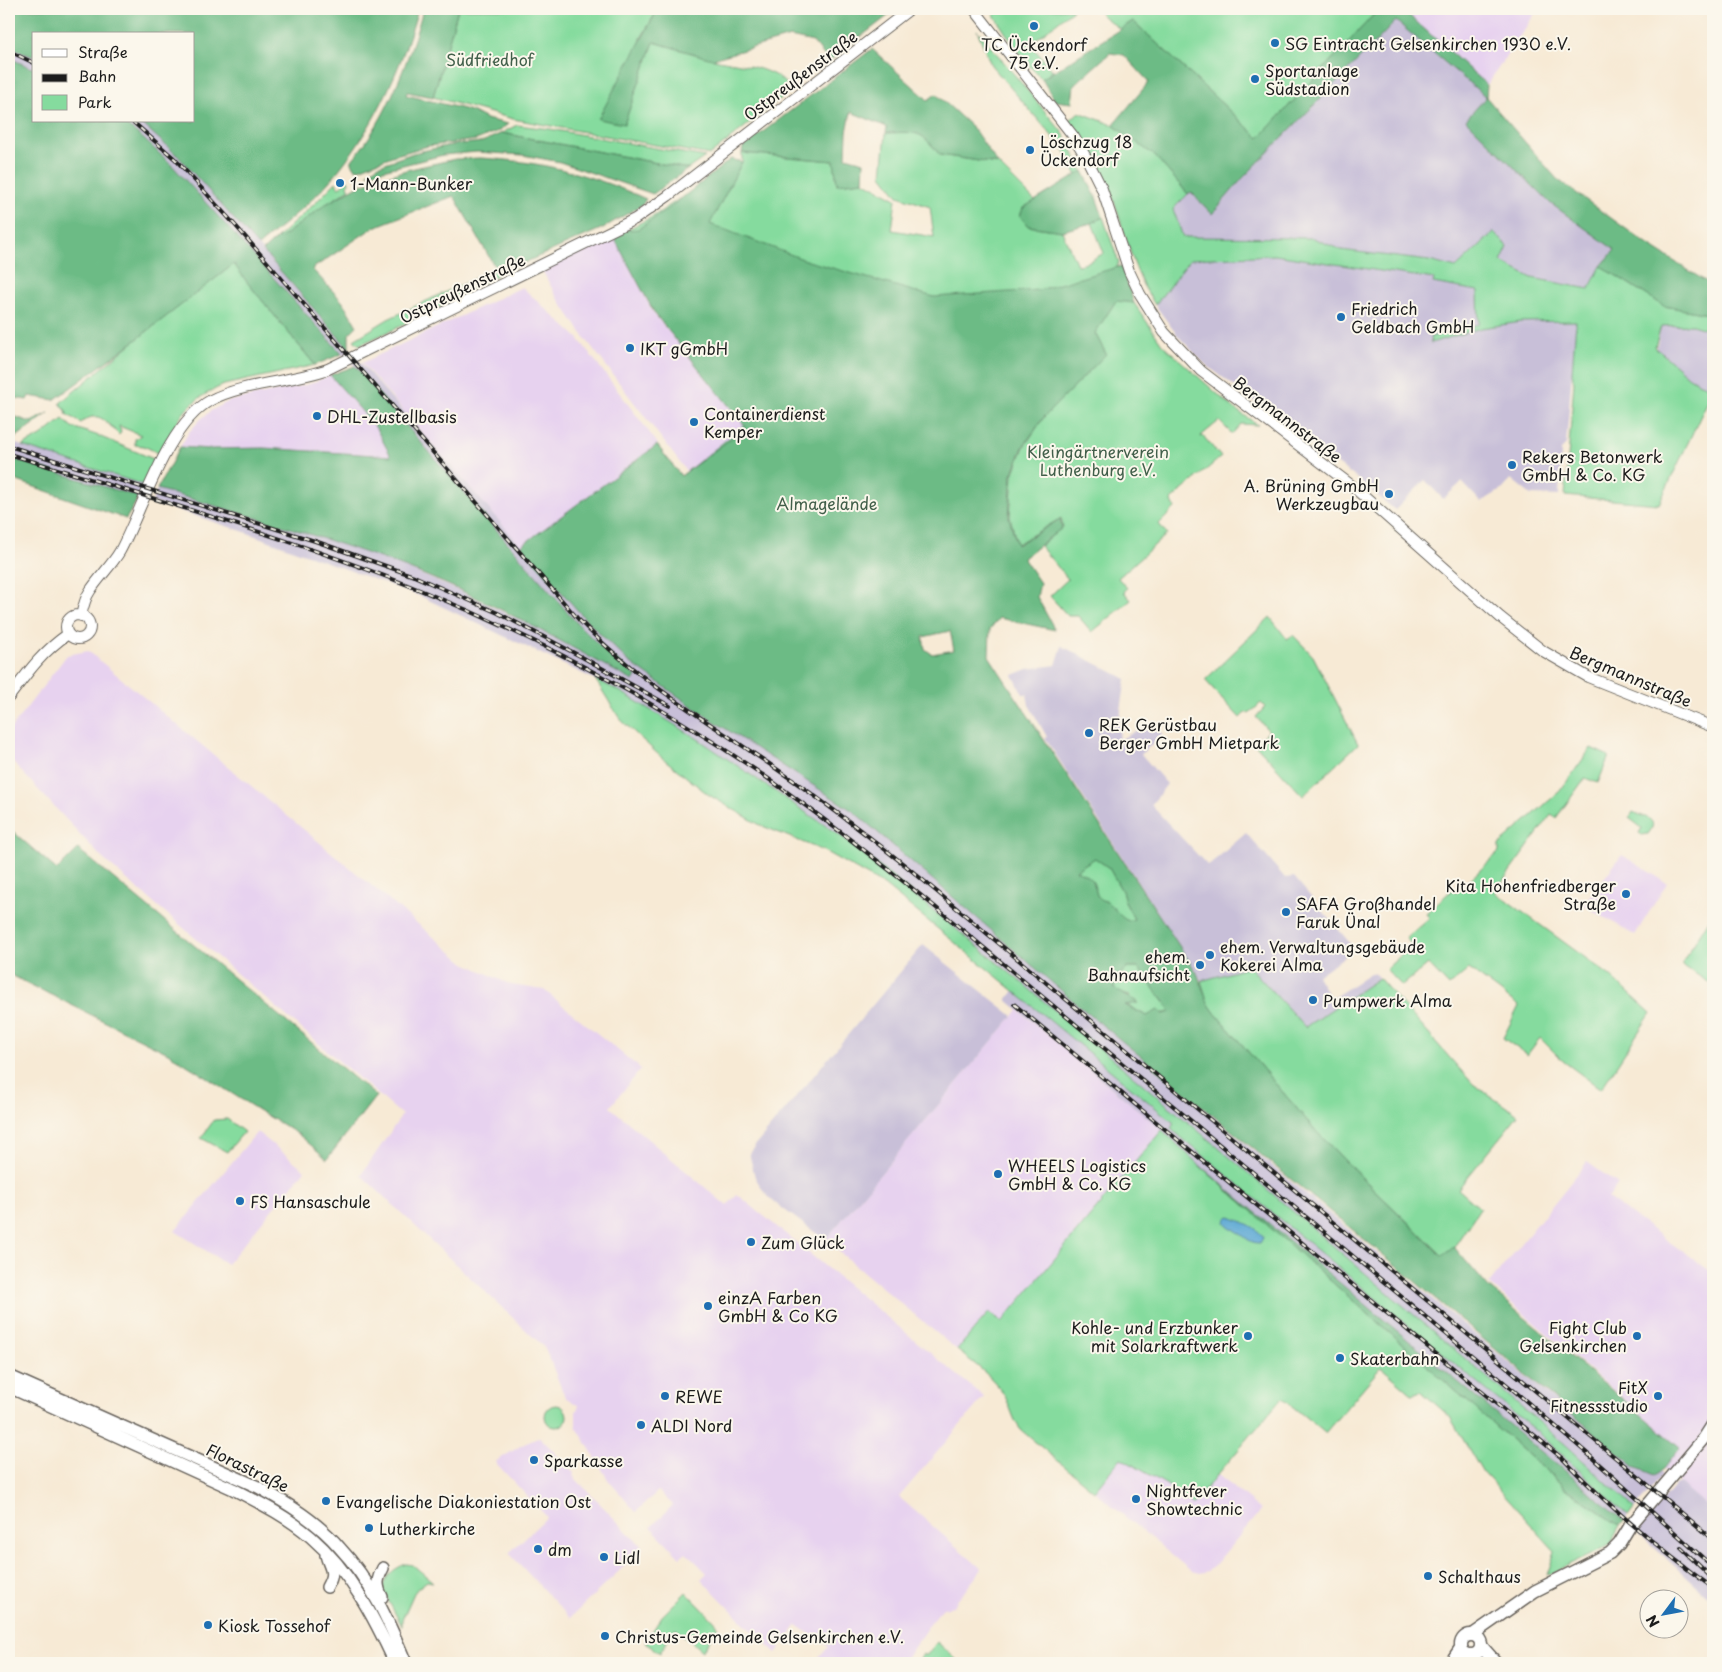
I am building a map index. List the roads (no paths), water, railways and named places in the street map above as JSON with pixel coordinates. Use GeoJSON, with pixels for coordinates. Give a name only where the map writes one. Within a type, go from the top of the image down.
{"type":"FeatureCollection","features":[{"type":"Feature","properties":{"kind":"main road","name":"Florastraße"},"geometry":{"type":"LineString","coordinates":[[9,1376],[253,1485],[276,1497],[313,1523],[340,1547],[360,1571],[384,1612],[406,1663]]}},
{"type":"Feature","properties":{"kind":"main road","name":"Florastraße"},"geometry":{"type":"LineString","coordinates":[[9,1387],[251,1498],[297,1526],[326,1551],[354,1585],[380,1630],[396,1663]]}},
{"type":"Feature","properties":{"kind":"main road"},"geometry":{"type":"LineString","coordinates":[[1451,1663],[1471,1649],[1498,1618],[1535,1591],[1610,1553],[1619,1544],[1630,1526],[1675,1474],[1713,1424]]}},
{"type":"Feature","properties":{"kind":"main road"},"geometry":{"type":"LineString","coordinates":[[326,1551],[332,1571],[327,1587]]}},
{"type":"Feature","properties":{"kind":"main road"},"geometry":{"type":"LineString","coordinates":[[383,1568],[378,1576],[377,1584],[386,1604],[384,1612]]}},
{"type":"Feature","properties":{"kind":"main road"},"geometry":{"type":"LineString","coordinates":[[1471,1649],[1489,1663]]}},
{"type":"Feature","properties":{"kind":"main road"},"geometry":{"type":"LineString","coordinates":[[1471,1649],[1496,1663]]}},
{"type":"Feature","properties":{"kind":"street","name":"Ostpreußenstraße"},"geometry":{"type":"LineString","coordinates":[[81,616],[89,592],[119,552],[158,468],[176,436],[188,419],[205,404],[229,393],[298,378],[328,369],[635,219],[668,196],[910,9]]}},
{"type":"Feature","properties":{"kind":"street","name":"Bergmannstraße"},"geometry":{"type":"LineString","coordinates":[[974,9],[1063,122],[1083,151],[1102,189],[1129,271],[1140,294],[1164,332],[1186,358],[1220,387],[1351,485],[1500,617],[1543,651],[1588,677],[1713,727]]}},
{"type":"Feature","properties":{"kind":"street"},"geometry":{"type":"LineString","coordinates":[[75,615],[81,616],[86,618],[90,625],[87,635],[78,640],[68,634],[65,626],[68,619],[75,615]]}},
{"type":"Feature","properties":{"kind":"street"},"geometry":{"type":"LineString","coordinates":[[9,697],[37,659],[68,634]]}},
{"type":"Feature","properties":{"kind":"water"},"geometry":{"type":"Polygon","coordinates":[[[1230,1217],[1257,1230],[1263,1238],[1260,1243],[1248,1240],[1228,1226],[1225,1222],[1230,1217]]]}},
{"type":"Feature","properties":{"kind":"railway"},"geometry":{"type":"LineString","coordinates":[[9,51],[32,62]]}},
{"type":"Feature","properties":{"kind":"railway"},"geometry":{"type":"LineString","coordinates":[[133,122],[175,159],[235,225],[579,620],[599,640],[684,707],[773,766],[850,822],[906,866],[1713,1539]]}},
{"type":"Feature","properties":{"kind":"railway"},"geometry":{"type":"LineString","coordinates":[[9,446],[315,541],[414,576],[498,613],[670,706]]}},
{"type":"Feature","properties":{"kind":"railway"},"geometry":{"type":"LineString","coordinates":[[9,454],[319,552],[466,609],[602,676],[690,727],[732,754],[814,812],[934,906],[1518,1394],[1713,1567]]}},
{"type":"Feature","properties":{"kind":"railway"},"geometry":{"type":"LineString","coordinates":[[1014,1004],[1563,1459],[1616,1511],[1654,1543],[1713,1588]]}},
{"type":"Feature","properties":{"kind":"railway"},"geometry":{"type":"LineString","coordinates":[[1681,1548],[1713,1579]]}},
{"type":"Feature","properties":{"kind":"place","name":"TC Ückendorf 75 e.V."},"geometry":{"type":"Point","coordinates":[1034,26]}},
{"type":"Feature","properties":{"kind":"place","name":"SG Eintracht Gelsenkirchen 1930 e.V."},"geometry":{"type":"Point","coordinates":[1275,43]}},
{"type":"Feature","properties":{"kind":"place","name":"Sportanlage Südstadion"},"geometry":{"type":"Point","coordinates":[1255,79]}},
{"type":"Feature","properties":{"kind":"place","name":"Löschzug 18 Ückendorf"},"geometry":{"type":"Point","coordinates":[1030,150]}},
{"type":"Feature","properties":{"kind":"place","name":"1-Mann-Bunker"},"geometry":{"type":"Point","coordinates":[340,183]}},
{"type":"Feature","properties":{"kind":"place","name":"Friedrich Geldbach GmbH"},"geometry":{"type":"Point","coordinates":[1341,317]}},
{"type":"Feature","properties":{"kind":"place","name":"IKT gGmbH"},"geometry":{"type":"Point","coordinates":[630,348]}},
{"type":"Feature","properties":{"kind":"place","name":"DHL-Zustellbasis"},"geometry":{"type":"Point","coordinates":[317,416]}},
{"type":"Feature","properties":{"kind":"place","name":"Containerdienst Kemper"},"geometry":{"type":"Point","coordinates":[694,422]}},
{"type":"Feature","properties":{"kind":"place","name":"Rekers Betonwerk GmbH & Co. KG"},"geometry":{"type":"Point","coordinates":[1512,465]}},
{"type":"Feature","properties":{"kind":"place","name":"A. Brüning GmbH Werkzeugbau"},"geometry":{"type":"Point","coordinates":[1389,494]}},
{"type":"Feature","properties":{"kind":"place","name":"REK Gerüstbau Berger GmbH Mietpark"},"geometry":{"type":"Point","coordinates":[1089,733]}},
{"type":"Feature","properties":{"kind":"place","name":"Kita Hohenfriedberger Straße"},"geometry":{"type":"Point","coordinates":[1626,894]}},
{"type":"Feature","properties":{"kind":"place","name":"SAFA Großhandel Faruk Ünal"},"geometry":{"type":"Point","coordinates":[1286,912]}},
{"type":"Feature","properties":{"kind":"place","name":"ehem. Verwaltungsgebäude Kokerei Alma"},"geometry":{"type":"Point","coordinates":[1210,955]}},
{"type":"Feature","properties":{"kind":"place","name":"ehem. Bahnaufsicht"},"geometry":{"type":"Point","coordinates":[1200,965]}},
{"type":"Feature","properties":{"kind":"place","name":"Pumpwerk Alma"},"geometry":{"type":"Point","coordinates":[1313,1000]}},
{"type":"Feature","properties":{"kind":"place","name":"WHEELS Logistics GmbH & Co. KG"},"geometry":{"type":"Point","coordinates":[998,1174]}},
{"type":"Feature","properties":{"kind":"place","name":"FS Hansaschule"},"geometry":{"type":"Point","coordinates":[240,1201]}},
{"type":"Feature","properties":{"kind":"place","name":"Zum Glück"},"geometry":{"type":"Point","coordinates":[751,1242]}},
{"type":"Feature","properties":{"kind":"place","name":"einzA Farben GmbH & Co KG"},"geometry":{"type":"Point","coordinates":[708,1306]}},
{"type":"Feature","properties":{"kind":"place","name":"Kohle- und Erzbunker mit Solarkraftwerk"},"geometry":{"type":"Point","coordinates":[1248,1336]}},
{"type":"Feature","properties":{"kind":"place","name":"Fight Club Gelsenkirchen"},"geometry":{"type":"Point","coordinates":[1637,1336]}},
{"type":"Feature","properties":{"kind":"place","name":"Skaterbahn"},"geometry":{"type":"Point","coordinates":[1340,1358]}},
{"type":"Feature","properties":{"kind":"place","name":"REWE"},"geometry":{"type":"Point","coordinates":[665,1396]}},
{"type":"Feature","properties":{"kind":"place","name":"FitX Fitnessstudio"},"geometry":{"type":"Point","coordinates":[1658,1396]}},
{"type":"Feature","properties":{"kind":"place","name":"ALDI Nord"},"geometry":{"type":"Point","coordinates":[641,1425]}},
{"type":"Feature","properties":{"kind":"place","name":"Sparkasse"},"geometry":{"type":"Point","coordinates":[534,1460]}},
{"type":"Feature","properties":{"kind":"place","name":"Nightfever Showtechnic"},"geometry":{"type":"Point","coordinates":[1136,1499]}},
{"type":"Feature","properties":{"kind":"place","name":"Evangelische Diakoniestation Ost"},"geometry":{"type":"Point","coordinates":[326,1501]}},
{"type":"Feature","properties":{"kind":"place","name":"Lutherkirche"},"geometry":{"type":"Point","coordinates":[369,1528]}},
{"type":"Feature","properties":{"kind":"place","name":"dm"},"geometry":{"type":"Point","coordinates":[538,1549]}},
{"type":"Feature","properties":{"kind":"place","name":"Lidl"},"geometry":{"type":"Point","coordinates":[604,1557]}},
{"type":"Feature","properties":{"kind":"place","name":"Schalthaus"},"geometry":{"type":"Point","coordinates":[1428,1576]}},
{"type":"Feature","properties":{"kind":"place","name":"Kiosk Tossehof"},"geometry":{"type":"Point","coordinates":[208,1625]}},
{"type":"Feature","properties":{"kind":"place","name":"Christus-Gemeinde Gelsenkirchen e.V."},"geometry":{"type":"Point","coordinates":[605,1636]}},
{"type":"Feature","properties":{"kind":"park label","name":"Südfriedhof"},"geometry":{"type":"Point","coordinates":[490,59]}},
{"type":"Feature","properties":{"kind":"park label","name":"Kleingärtnerverein Luthenburg e.V."},"geometry":{"type":"Point","coordinates":[1098,460]}},
{"type":"Feature","properties":{"kind":"park label","name":"Almagelände"},"geometry":{"type":"Point","coordinates":[827,503]}}]}
